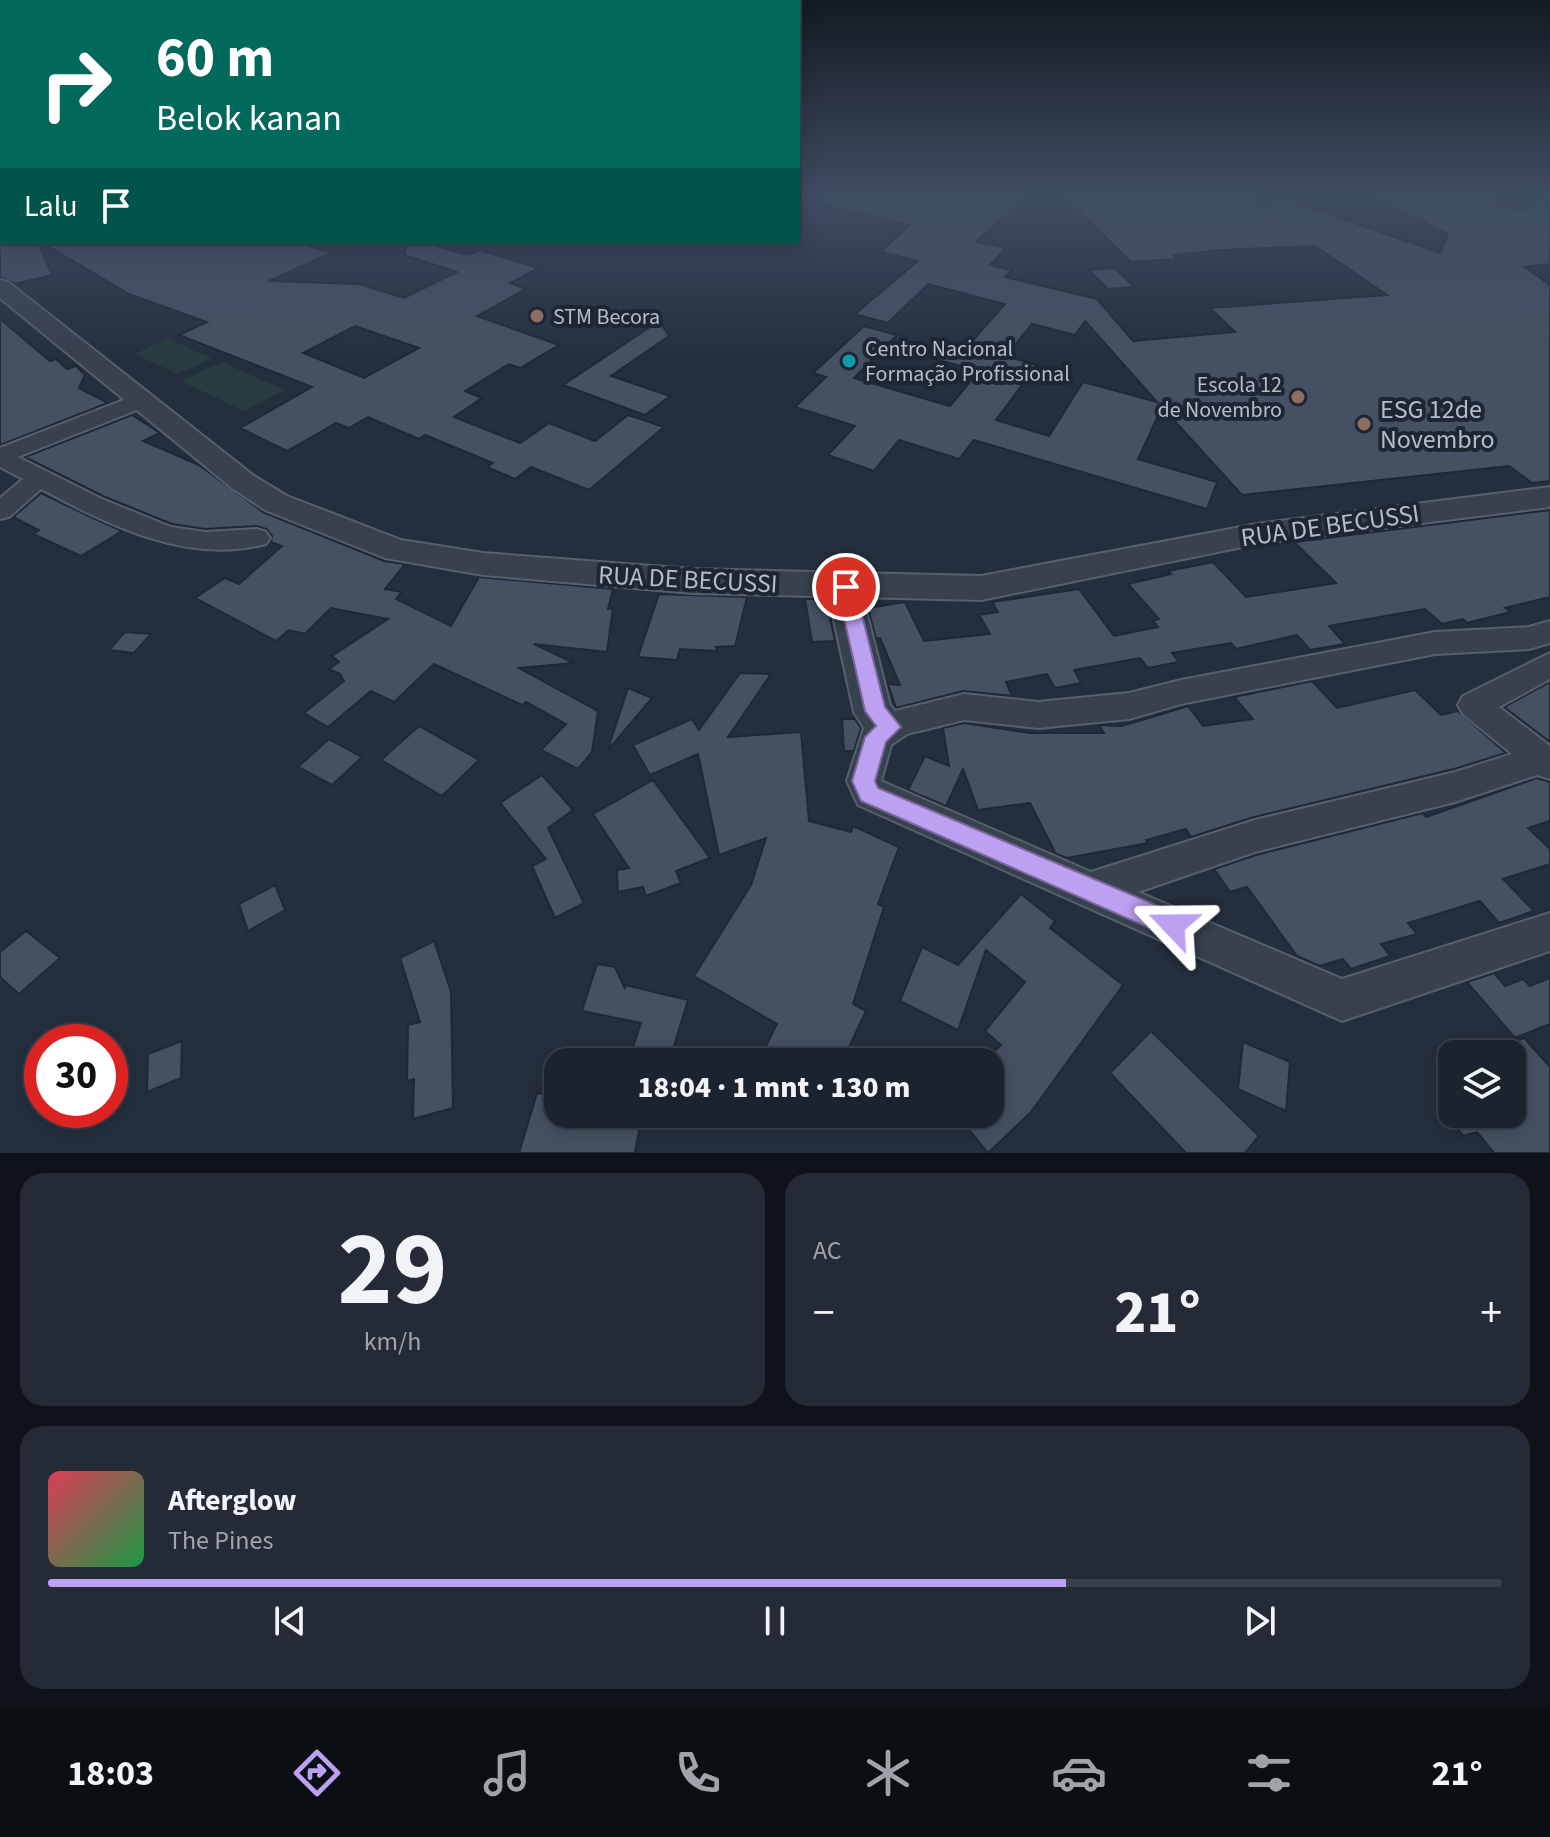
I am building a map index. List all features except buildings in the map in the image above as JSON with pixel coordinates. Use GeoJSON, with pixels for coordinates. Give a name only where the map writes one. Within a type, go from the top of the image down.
{"type":"FeatureCollection","features":[{"type":"Feature","properties":{"kind":"street","name":"RUA DE BECUSSI"},"geometry":{"type":"LineString","coordinates":[[5,298],[144,399],[243,482],[276,503],[397,550],[483,564],[692,581],[981,588],[1272,532],[1549,497]]}},
{"type":"Feature","properties":{"kind":"street"},"geometry":{"type":"LineString","coordinates":[[0,457],[144,399]]}},
{"type":"Feature","properties":{"kind":"street"},"geometry":{"type":"LineString","coordinates":[[0,457],[39,478],[185,539],[257,538]]}},
{"type":"Feature","properties":{"kind":"street"},"geometry":{"type":"LineString","coordinates":[[0,511],[39,478]]}},
{"type":"Feature","properties":{"kind":"street"},"geometry":{"type":"LineString","coordinates":[[1550,632],[1529,638],[1435,643],[1181,692],[1129,706],[1038,715],[964,707],[888,729],[876,737],[864,781],[870,794],[1342,1000],[1550,932]]}},
{"type":"Feature","properties":{"kind":"street"},"geometry":{"type":"LineString","coordinates":[[1546,762],[1474,705],[1550,665]]}},
{"type":"Feature","properties":{"kind":"street"},"geometry":{"type":"LineString","coordinates":[[1090,890],[1255,836],[1546,762]]}},
{"type":"Feature","properties":{"kind":"green space"},"geometry":{"type":"Polygon","coordinates":[[[168,339],[212,358],[178,374],[134,354],[168,339]]]}},
{"type":"Feature","properties":{"kind":"green space"},"geometry":{"type":"Polygon","coordinates":[[[222,362],[285,390],[244,411],[181,381],[222,362]]]}},
{"type":"Feature","properties":{"kind":"place","name":"STM Becora"},"geometry":{"type":"Point","coordinates":[537,316]}},
{"type":"Feature","properties":{"kind":"place","name":"Centro Nacional Formação Profissional"},"geometry":{"type":"Point","coordinates":[849,361]}},
{"type":"Feature","properties":{"kind":"place","name":"Escola 12 de Novembro"},"geometry":{"type":"Point","coordinates":[1298,397]}},
{"type":"Feature","properties":{"kind":"place","name":"ESG 12de Novembro"},"geometry":{"type":"Point","coordinates":[1364,424]}},
{"type":"Feature","properties":{"kind":"route"},"geometry":{"type":"LineString","coordinates":[[846,587],[875,711],[890,727],[876,737],[864,781],[870,794],[1173,925]]}}]}
